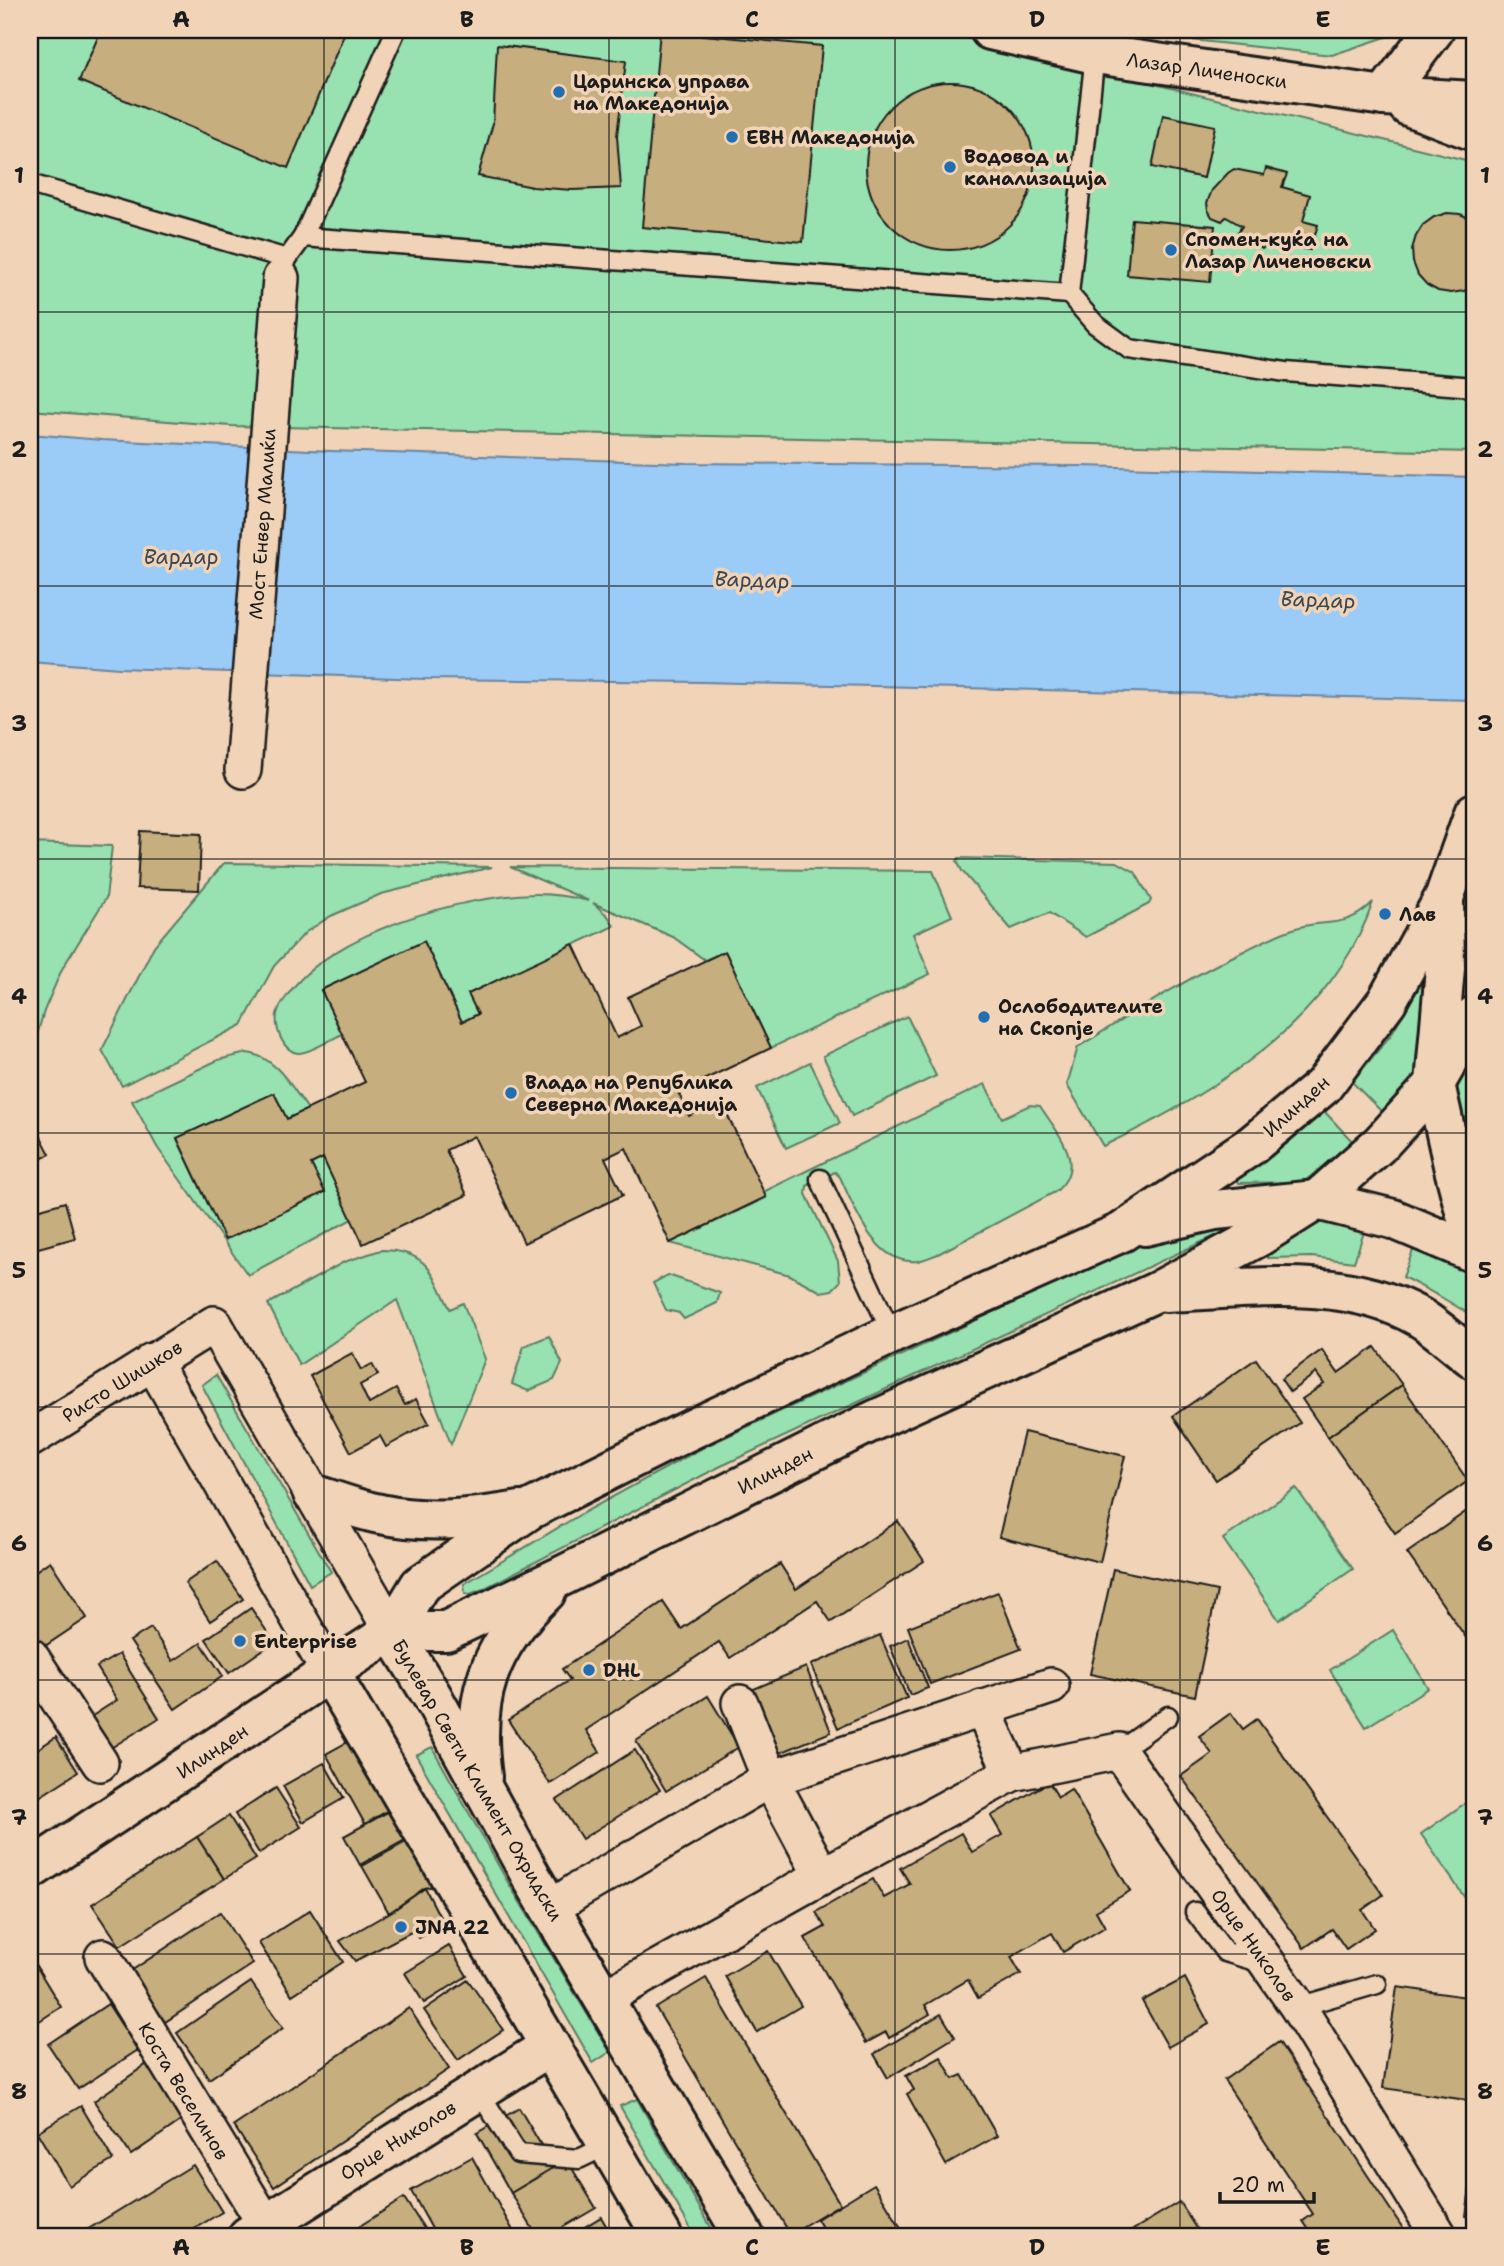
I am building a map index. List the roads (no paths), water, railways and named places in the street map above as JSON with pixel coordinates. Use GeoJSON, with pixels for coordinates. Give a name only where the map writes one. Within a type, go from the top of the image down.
{"type":"FeatureCollection","features":[{"type":"Feature","properties":{"kind":"street","name":"Лазар Личеноски"},"geometry":{"type":"LineString","coordinates":[[990,30],[1095,54],[1384,96]]}},
{"type":"Feature","properties":{"kind":"street"},"geometry":{"type":"LineString","coordinates":[[1384,96],[1434,30]]}},
{"type":"Feature","properties":{"kind":"street"},"geometry":{"type":"LineString","coordinates":[[1384,96],[1474,101]]}},
{"type":"Feature","properties":{"kind":"street"},"geometry":{"type":"LineString","coordinates":[[1384,96],[1474,131]]}},
{"type":"Feature","properties":{"kind":"street","name":"Мост Енвер Малиќи"},"geometry":{"type":"LineString","coordinates":[[243,770],[284,269]]}},
{"type":"Feature","properties":{"kind":"street"},"geometry":{"type":"LineString","coordinates":[[1474,813],[1444,898],[1445,968],[1436,1084],[1474,1245]]}},
{"type":"Feature","properties":{"kind":"street","name":"Илинден"},"geometry":{"type":"LineString","coordinates":[[30,1870],[392,1631],[421,1585],[529,1510],[892,1334],[1122,1232],[1252,1145],[1323,1086],[1387,1001],[1444,898]]}},
{"type":"Feature","properties":{"kind":"street","name":"Илинден"},"geometry":{"type":"LineString","coordinates":[[392,1631],[446,1631],[873,1421],[1156,1293],[1260,1236],[1317,1200],[1380,1144],[1436,1084],[1474,1016]]}},
{"type":"Feature","properties":{"kind":"street","name":"Илинден"},"geometry":{"type":"LineString","coordinates":[[1122,1232],[1215,1210],[1317,1200],[1393,1219],[1474,1253]]}},
{"type":"Feature","properties":{"kind":"street","name":"Илинден"},"geometry":{"type":"LineString","coordinates":[[1156,1293],[1287,1287],[1353,1292],[1419,1317],[1474,1359]]}},
{"type":"Feature","properties":{"kind":"street","name":"Ристо Шишков"},"geometry":{"type":"LineString","coordinates":[[30,1438],[214,1324]]}},
{"type":"Feature","properties":{"kind":"street","name":"Булевар Свети Климент Охридски"},"geometry":{"type":"LineString","coordinates":[[214,1324],[432,1696],[484,1793],[744,2236]]}},
{"type":"Feature","properties":{"kind":"street"},"geometry":{"type":"LineString","coordinates":[[152,1361],[330,1673],[662,2236]]}},
{"type":"Feature","properties":{"kind":"street"},"geometry":{"type":"LineString","coordinates":[[313,1494],[379,1514],[404,1518],[477,1518],[529,1510]]}},
{"type":"Feature","properties":{"kind":"street"},"geometry":{"type":"LineString","coordinates":[[484,1793],[478,1745],[478,1713],[487,1677],[513,1627],[562,1576]]}},
{"type":"Feature","properties":{"kind":"street"},"geometry":{"type":"LineString","coordinates":[[30,1656],[100,1763]]}},
{"type":"Feature","properties":{"kind":"street"},"geometry":{"type":"LineString","coordinates":[[552,1908],[770,1779],[1051,1686]]}},
{"type":"Feature","properties":{"kind":"street"},"geometry":{"type":"LineString","coordinates":[[740,1703],[770,1779],[822,1876]]}},
{"type":"Feature","properties":{"kind":"street"},"geometry":{"type":"LineString","coordinates":[[982,1708],[1012,1773]]}},
{"type":"Feature","properties":{"kind":"street"},"geometry":{"type":"LineString","coordinates":[[604,1998],[1012,1773],[1119,1751]]}},
{"type":"Feature","properties":{"kind":"street","name":"Орце Николов"},"geometry":{"type":"LineString","coordinates":[[1119,1751],[1297,2007],[1439,2236]]}},
{"type":"Feature","properties":{"kind":"street","name":"Коста Веселинов"},"geometry":{"type":"LineString","coordinates":[[103,1957],[257,2231]]}},
{"type":"Feature","properties":{"kind":"street","name":"Орце Николов"},"geometry":{"type":"LineString","coordinates":[[257,2231],[550,2046]]}},
{"type":"Feature","properties":{"kind":"lane"},"geometry":{"type":"LineString","coordinates":[[30,184],[284,269],[303,237],[396,30]]}},
{"type":"Feature","properties":{"kind":"lane"},"geometry":{"type":"LineString","coordinates":[[1069,295],[1095,54]]}},
{"type":"Feature","properties":{"kind":"lane"},"geometry":{"type":"LineString","coordinates":[[303,237],[1069,295],[1095,324],[1129,349],[1286,372],[1474,387]]}},
{"type":"Feature","properties":{"kind":"lane"},"geometry":{"type":"LineString","coordinates":[[820,1180],[892,1334]]}},
{"type":"Feature","properties":{"kind":"lane"},"geometry":{"type":"LineString","coordinates":[[1119,1751],[1168,1716]]}},
{"type":"Feature","properties":{"kind":"lane"},"geometry":{"type":"LineString","coordinates":[[1195,1912],[1226,1952],[1268,1965]]}},
{"type":"Feature","properties":{"kind":"lane"},"geometry":{"type":"LineString","coordinates":[[1297,2007],[1377,1983]]}},
{"type":"Feature","properties":{"kind":"lane"},"geometry":{"type":"LineString","coordinates":[[478,2090],[518,2154],[579,2159],[608,2145]]}},
{"type":"Feature","properties":{"kind":"water","name":"Вардар"},"geometry":{"type":"Polygon","coordinates":[[[30,434],[331,451],[686,463],[1082,466],[1474,477],[1474,700],[702,682],[424,679],[119,668],[30,661],[30,434]]]}},
{"type":"Feature","properties":{"kind":"place","name":"Царинска управа на Македонија"},"geometry":{"type":"Point","coordinates":[559,92]}},
{"type":"Feature","properties":{"kind":"place","name":"ЕВН Македонија"},"geometry":{"type":"Point","coordinates":[732,137]}},
{"type":"Feature","properties":{"kind":"place","name":"Водовод и канализација"},"geometry":{"type":"Point","coordinates":[950,167]}},
{"type":"Feature","properties":{"kind":"place","name":"Спомен-куќа на Лазар Личеновски"},"geometry":{"type":"Point","coordinates":[1171,250]}},
{"type":"Feature","properties":{"kind":"place","name":"Лав"},"geometry":{"type":"Point","coordinates":[1385,914]}},
{"type":"Feature","properties":{"kind":"place","name":"Ослободителите на Скопје"},"geometry":{"type":"Point","coordinates":[984,1017]}},
{"type":"Feature","properties":{"kind":"place","name":"Влада на Република Северна Македонија"},"geometry":{"type":"Point","coordinates":[511,1093]}},
{"type":"Feature","properties":{"kind":"place","name":"Enterprise"},"geometry":{"type":"Point","coordinates":[240,1641]}},
{"type":"Feature","properties":{"kind":"place","name":"DHL"},"geometry":{"type":"Point","coordinates":[589,1670]}},
{"type":"Feature","properties":{"kind":"place","name":"JNA 22"},"geometry":{"type":"Point","coordinates":[401,1927]}}]}
